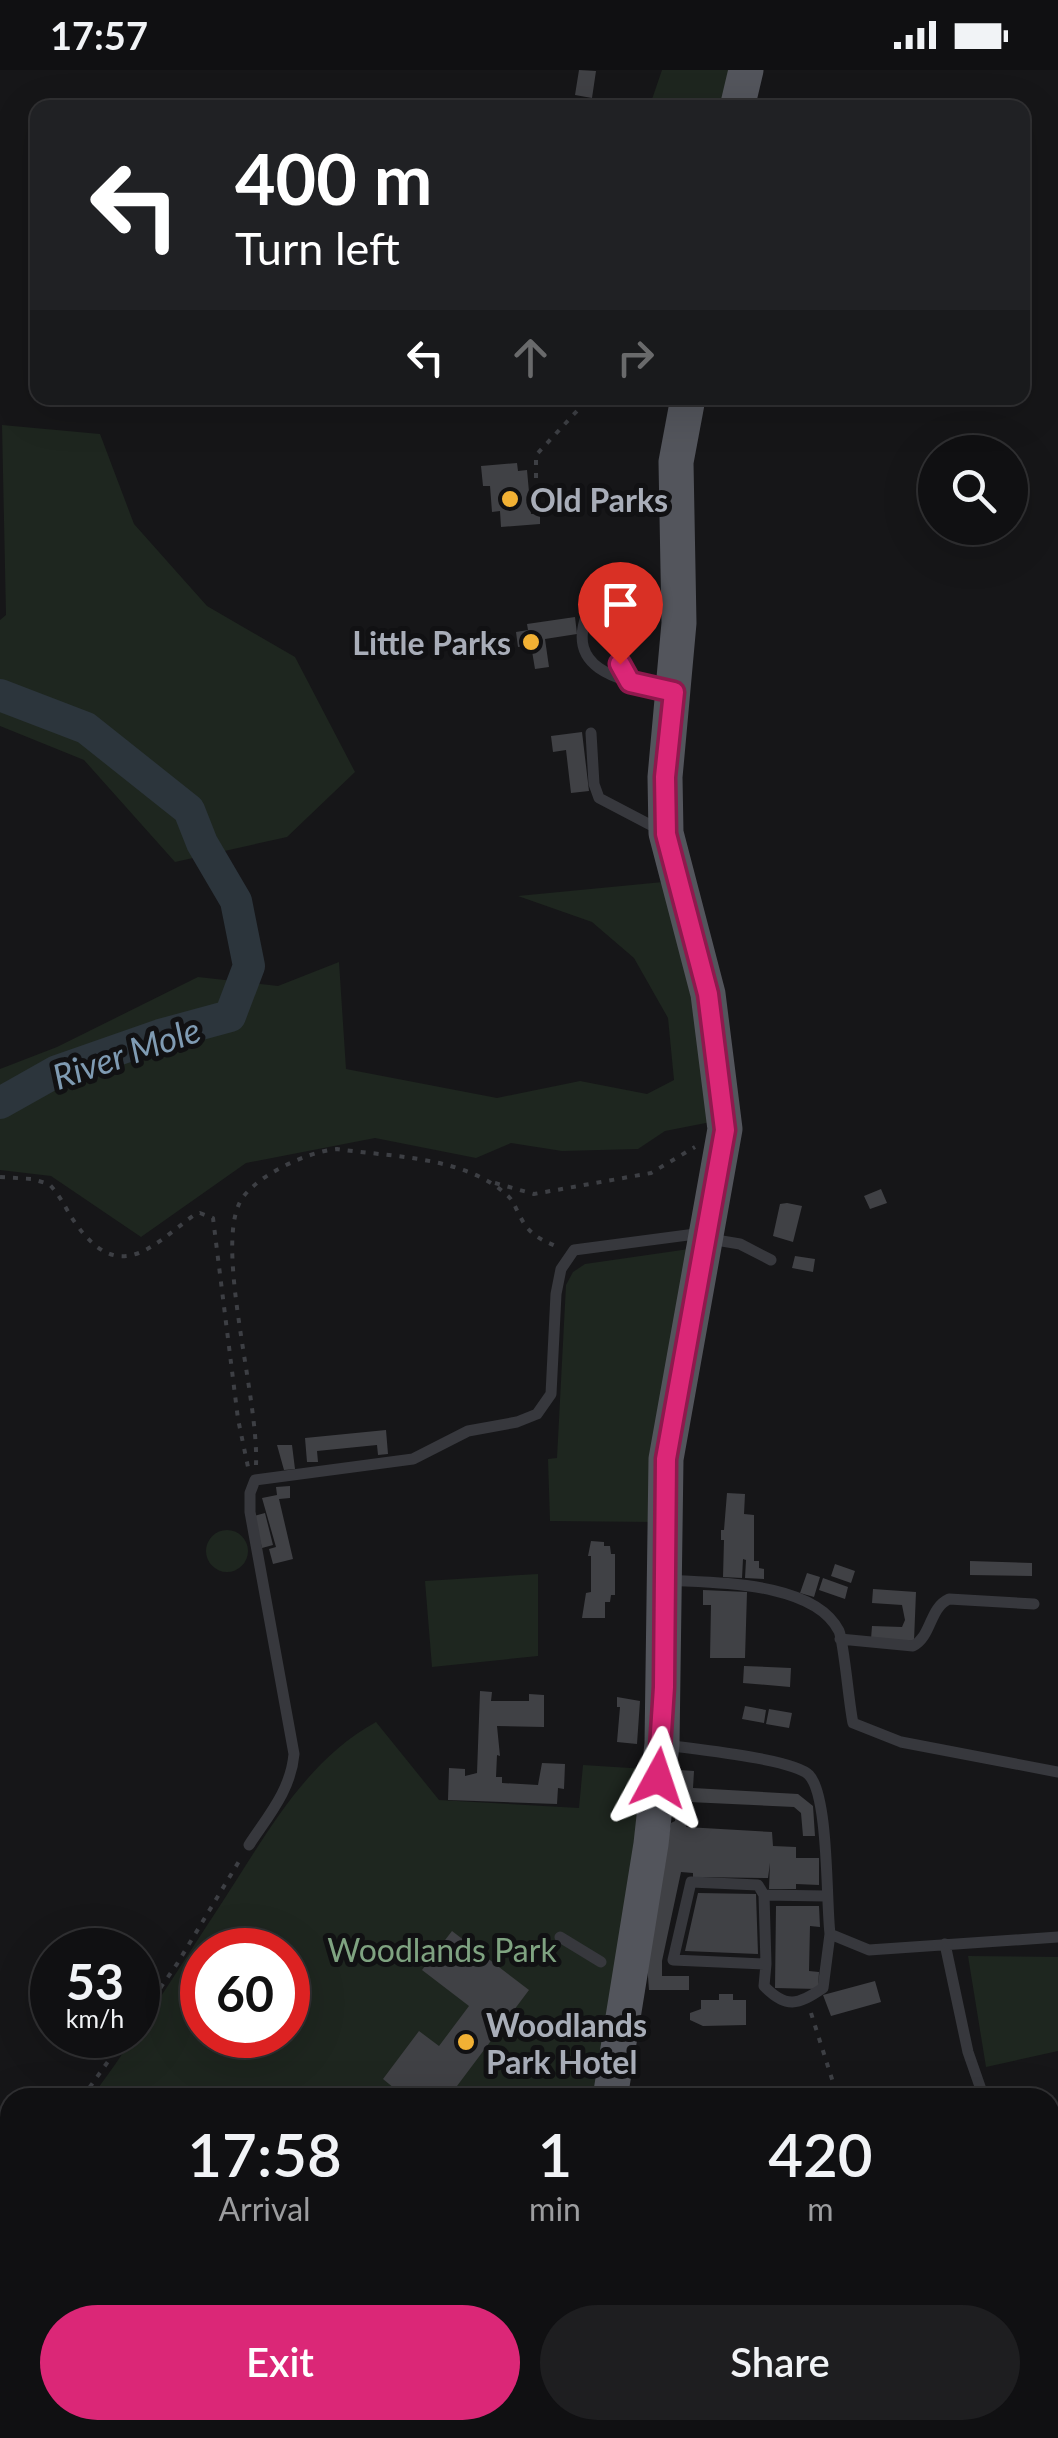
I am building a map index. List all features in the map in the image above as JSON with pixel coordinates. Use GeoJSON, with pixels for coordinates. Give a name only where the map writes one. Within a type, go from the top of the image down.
{"type":"FeatureCollection","features":[{"type":"Feature","properties":{"kind":"main road"},"geometry":{"type":"LineString","coordinates":[[739,100],[746,70]]}},
{"type":"Feature","properties":{"kind":"main road"},"geometry":{"type":"LineString","coordinates":[[612,2088],[651,1844],[662,1744],[666,1459],[725,1130],[708,994],[666,834],[665,777],[679,623],[676,462],[687,405]]}},
{"type":"Feature","properties":{"kind":"lane"},"geometry":{"type":"LineString","coordinates":[[630,682],[620,664],[615,630],[602,615],[588,614],[584,623],[586,654],[594,666],[630,682],[674,692]]}},
{"type":"Feature","properties":{"kind":"lane"},"geometry":{"type":"LineString","coordinates":[[592,733],[594,784],[600,798],[666,834]]}},
{"type":"Feature","properties":{"kind":"lane"},"geometry":{"type":"LineString","coordinates":[[248,1846],[285,1791],[294,1754],[250,1512],[250,1492],[256,1480],[413,1458],[468,1430],[517,1422],[537,1414],[551,1394],[556,1294],[560,1269],[572,1253],[706,1235],[740,1244],[771,1260]]}},
{"type":"Feature","properties":{"kind":"lane"},"geometry":{"type":"LineString","coordinates":[[662,1580],[765,1587],[812,1604],[839,1632],[853,1724],[901,1742],[1058,1772]]}},
{"type":"Feature","properties":{"kind":"lane"},"geometry":{"type":"LineString","coordinates":[[840,1639],[913,1646],[921,1642],[940,1603],[949,1598],[1034,1604]]}},
{"type":"Feature","properties":{"kind":"lane"},"geometry":{"type":"LineString","coordinates":[[662,1744],[786,1764],[808,1772],[817,1788],[822,1808],[830,1934],[823,1988],[807,1999],[789,2004],[776,1999],[764,1986],[766,1964],[764,1895],[758,1886],[691,1882],[673,1960],[766,1964]]}},
{"type":"Feature","properties":{"kind":"lane"},"geometry":{"type":"LineString","coordinates":[[764,1895],[825,1896]]}},
{"type":"Feature","properties":{"kind":"lane"},"geometry":{"type":"LineString","coordinates":[[830,1934],[868,1950],[1058,1936]]}},
{"type":"Feature","properties":{"kind":"lane"},"geometry":{"type":"LineString","coordinates":[[560,1937],[601,1962]]}},
{"type":"Feature","properties":{"kind":"lane"},"geometry":{"type":"LineString","coordinates":[[945,1944],[968,2052],[981,2088]]}},
{"type":"Feature","properties":{"kind":"path"},"geometry":{"type":"LineString","coordinates":[[536,492],[536,455],[582,405]]}},
{"type":"Feature","properties":{"kind":"path"},"geometry":{"type":"LineString","coordinates":[[256,1480],[257,1432],[235,1282],[233,1224],[240,1200],[279,1168],[320,1150],[337,1150],[458,1168],[534,1194],[651,1173],[725,1130]]}},
{"type":"Feature","properties":{"kind":"path"},"geometry":{"type":"LineString","coordinates":[[0,1178],[49,1184],[76,1224],[97,1247],[113,1256],[128,1258],[142,1254],[194,1214],[213,1218],[238,1419],[247,1464],[256,1480]]}},
{"type":"Feature","properties":{"kind":"path"},"geometry":{"type":"LineString","coordinates":[[490,1182],[511,1198],[533,1237],[572,1253]]}},
{"type":"Feature","properties":{"kind":"path"},"geometry":{"type":"LineString","coordinates":[[160,1988],[248,1846]]}},
{"type":"Feature","properties":{"kind":"path"},"geometry":{"type":"LineString","coordinates":[[807,1999],[835,2088]]}},
{"type":"Feature","properties":{"kind":"path"},"geometry":{"type":"LineString","coordinates":[[89,2088],[111,2058]]}},
{"type":"Feature","properties":{"kind":"green space"},"geometry":{"type":"Polygon","coordinates":[[[662,70],[735,70],[729,100],[652,100],[662,70]]]}},
{"type":"Feature","properties":{"kind":"green space"},"geometry":{"type":"Polygon","coordinates":[[[2,425],[100,434],[134,524],[207,606],[295,657],[355,772],[287,837],[175,862],[84,760],[0,726],[0,620],[6,615],[2,425]]]}},
{"type":"Feature","properties":{"kind":"green space"},"geometry":{"type":"Polygon","coordinates":[[[663,882],[716,1121],[665,1131],[638,1149],[562,1151],[511,1143],[476,1158],[375,1138],[246,1163],[141,1237],[51,1176],[0,1170],[0,1069],[57,1047],[198,977],[278,986],[339,962],[346,1069],[497,1098],[580,1081],[647,1094],[674,1080],[668,1018],[634,958],[592,922],[518,896],[663,882]]]}},
{"type":"Feature","properties":{"kind":"green space"},"geometry":{"type":"Polygon","coordinates":[[[696,1248],[655,1522],[550,1521],[548,1459],[557,1458],[566,1285],[573,1272],[585,1264],[696,1248]]]}},
{"type":"Feature","properties":{"kind":"green space"},"geometry":{"type":"Polygon","coordinates":[[[227,1530],[242,1536],[248,1551],[242,1566],[227,1572],[212,1566],[206,1551],[212,1536],[227,1530]]]}},
{"type":"Feature","properties":{"kind":"green space"},"geometry":{"type":"Polygon","coordinates":[[[538,1574],[538,1656],[432,1667],[425,1581],[538,1574]]]}},
{"type":"Feature","properties":{"kind":"green space","name":"Woodlands Park"},"geometry":{"type":"Polygon","coordinates":[[[376,1722],[439,1800],[579,1808],[583,1765],[646,1769],[597,2088],[98,2088],[119,2058],[160,2058],[160,1997],[180,1966],[180,2058],[310,2058],[310,1928],[205,1928],[255,1850],[328,1757],[376,1722]]]}},
{"type":"Feature","properties":{"kind":"green space"},"geometry":{"type":"Polygon","coordinates":[[[968,1956],[1058,1957],[1058,2051],[986,2067],[968,1956]]]}},
{"type":"Feature","properties":{"kind":"building"},"geometry":{"type":"Polygon","coordinates":[[[579,70],[596,71],[592,98],[575,95],[579,70]]]}},
{"type":"Feature","properties":{"kind":"building","name":"Old Parks"},"geometry":{"type":"Polygon","coordinates":[[[517,463],[518,471],[527,470],[531,514],[540,514],[540,524],[501,527],[500,511],[492,512],[490,486],[483,486],[481,466],[517,463]]]}},
{"type":"Feature","properties":{"kind":"building","name":"Little Parks"},"geometry":{"type":"Polygon","coordinates":[[[575,617],[577,634],[545,639],[549,667],[535,669],[531,645],[518,647],[516,632],[528,630],[527,624],[575,617]]]}},
{"type":"Feature","properties":{"kind":"building"},"geometry":{"type":"Polygon","coordinates":[[[582,732],[589,791],[571,793],[566,750],[553,752],[551,736],[582,732]]]}},
{"type":"Feature","properties":{"kind":"building"},"geometry":{"type":"Polygon","coordinates":[[[881,1189],[887,1203],[870,1209],[864,1196],[881,1189]]]}},
{"type":"Feature","properties":{"kind":"building"},"geometry":{"type":"Polygon","coordinates":[[[780,1204],[802,1206],[793,1242],[773,1236],[780,1204]]]}},
{"type":"Feature","properties":{"kind":"building"},"geometry":{"type":"Polygon","coordinates":[[[795,1256],[815,1259],[813,1272],[792,1268],[795,1256]]]}},
{"type":"Feature","properties":{"kind":"building"},"geometry":{"type":"Polygon","coordinates":[[[386,1430],[388,1454],[378,1455],[377,1445],[317,1451],[318,1462],[307,1462],[305,1438],[386,1430]]]}},
{"type":"Feature","properties":{"kind":"building"},"geometry":{"type":"Polygon","coordinates":[[[277,1445],[292,1445],[295,1469],[284,1470],[277,1445]]]}},
{"type":"Feature","properties":{"kind":"building"},"geometry":{"type":"Polygon","coordinates":[[[290,1486],[290,1498],[279,1499],[293,1559],[273,1564],[269,1549],[276,1547],[262,1498],[277,1495],[276,1487],[290,1486]]]}},
{"type":"Feature","properties":{"kind":"building"},"geometry":{"type":"Polygon","coordinates":[[[727,1493],[745,1494],[744,1514],[754,1515],[754,1561],[759,1561],[759,1568],[764,1569],[764,1579],[745,1578],[743,1559],[742,1578],[723,1577],[721,1530],[727,1493]]]}},
{"type":"Feature","properties":{"kind":"building"},"geometry":{"type":"Polygon","coordinates":[[[265,1513],[273,1545],[262,1548],[254,1516],[265,1513]]]}},
{"type":"Feature","properties":{"kind":"building"},"geometry":{"type":"Polygon","coordinates":[[[591,1541],[604,1542],[615,1554],[615,1595],[605,1602],[605,1618],[582,1618],[586,1593],[591,1592],[591,1541]]]}},
{"type":"Feature","properties":{"kind":"building"},"geometry":{"type":"Polygon","coordinates":[[[970,1561],[1032,1563],[1032,1576],[970,1575],[970,1561]]]}},
{"type":"Feature","properties":{"kind":"building"},"geometry":{"type":"Polygon","coordinates":[[[835,1564],[855,1571],[851,1583],[831,1576],[835,1564]]]}},
{"type":"Feature","properties":{"kind":"building"},"geometry":{"type":"Polygon","coordinates":[[[807,1573],[820,1577],[814,1597],[800,1593],[807,1573]]]}},
{"type":"Feature","properties":{"kind":"building"},"geometry":{"type":"Polygon","coordinates":[[[823,1578],[848,1587],[845,1599],[819,1590],[823,1578]]]}},
{"type":"Feature","properties":{"kind":"building"},"geometry":{"type":"Polygon","coordinates":[[[873,1589],[916,1592],[914,1641],[871,1639],[872,1626],[902,1627],[905,1620],[902,1605],[872,1603],[873,1589]]]}},
{"type":"Feature","properties":{"kind":"building"},"geometry":{"type":"Polygon","coordinates":[[[703,1590],[747,1592],[745,1658],[710,1658],[711,1605],[703,1605],[703,1590]]]}},
{"type":"Feature","properties":{"kind":"building"},"geometry":{"type":"Polygon","coordinates":[[[744,1666],[791,1668],[790,1687],[743,1683],[744,1666]]]}},
{"type":"Feature","properties":{"kind":"building"},"geometry":{"type":"Polygon","coordinates":[[[480,1691],[492,1692],[491,1701],[529,1701],[529,1694],[544,1695],[544,1727],[497,1726],[500,1756],[497,1755],[496,1777],[502,1777],[502,1783],[538,1785],[542,1763],[565,1764],[564,1789],[558,1788],[557,1804],[448,1800],[449,1768],[465,1769],[465,1776],[477,1773],[480,1691]]]}},
{"type":"Feature","properties":{"kind":"building"},"geometry":{"type":"Polygon","coordinates":[[[617,1697],[640,1701],[637,1744],[617,1742],[617,1697]]]}},
{"type":"Feature","properties":{"kind":"building"},"geometry":{"type":"Polygon","coordinates":[[[745,1706],[766,1710],[764,1723],[742,1719],[745,1706]]]}},
{"type":"Feature","properties":{"kind":"building"},"geometry":{"type":"Polygon","coordinates":[[[769,1709],[792,1713],[789,1728],[766,1724],[769,1709]]]}},
{"type":"Feature","properties":{"kind":"building"},"geometry":{"type":"Polygon","coordinates":[[[679,1770],[694,1771],[693,1788],[798,1794],[813,1806],[815,1836],[803,1836],[801,1813],[794,1807],[689,1802],[686,1827],[772,1832],[773,1846],[796,1847],[796,1858],[819,1858],[819,1885],[769,1889],[770,1863],[768,1878],[693,1877],[693,1873],[681,1872],[662,1976],[689,1976],[689,1990],[649,1990],[647,1964],[671,1823],[675,1821],[679,1770]]]}},
{"type":"Feature","properties":{"kind":"building"},"geometry":{"type":"Polygon","coordinates":[[[698,1893],[756,1894],[758,1954],[685,1951],[698,1893]]]}},
{"type":"Feature","properties":{"kind":"building"},"geometry":{"type":"Polygon","coordinates":[[[776,1906],[819,1906],[820,1927],[810,1926],[809,1971],[819,1972],[818,1989],[775,1988],[776,1906]]]}},
{"type":"Feature","properties":{"kind":"building","name":"Woodlands Park Hotel"},"geometry":{"type":"Polygon","coordinates":[[[452,1931],[529,1990],[456,2088],[394,2088],[383,2079],[419,2031],[439,2046],[469,2006],[422,1970],[452,1931]]]}},
{"type":"Feature","properties":{"kind":"building"},"geometry":{"type":"Polygon","coordinates":[[[875,1981],[881,2002],[831,2016],[823,1995],[875,1981]]]}},
{"type":"Feature","properties":{"kind":"building"},"geometry":{"type":"Polygon","coordinates":[[[719,1994],[733,1994],[733,2000],[746,2000],[746,2025],[703,2026],[690,2020],[690,2013],[701,2009],[701,2000],[719,2000],[719,1994]]]}},
{"type":"Feature","properties":{"kind":"waterway","name":"River Mole"},"geometry":{"type":"LineString","coordinates":[[0,695],[86,728],[189,810],[202,843],[236,901],[249,966],[230,1016],[160,1035],[57,1071],[0,1103]]}},
{"type":"Feature","properties":{"kind":"place","name":"Old Parks"},"geometry":{"type":"Point","coordinates":[510,499]}},
{"type":"Feature","properties":{"kind":"place","name":"Little Parks"},"geometry":{"type":"Point","coordinates":[531,642]}},
{"type":"Feature","properties":{"kind":"place","name":"Woodlands Park Hotel"},"geometry":{"type":"Point","coordinates":[466,2042]}},
{"type":"Feature","properties":{"kind":"route"},"geometry":{"type":"LineString","coordinates":[[620,664],[630,682],[674,692],[665,777],[666,834],[708,994],[725,1130],[666,1459],[664,1687],[658,1778]]}}]}
